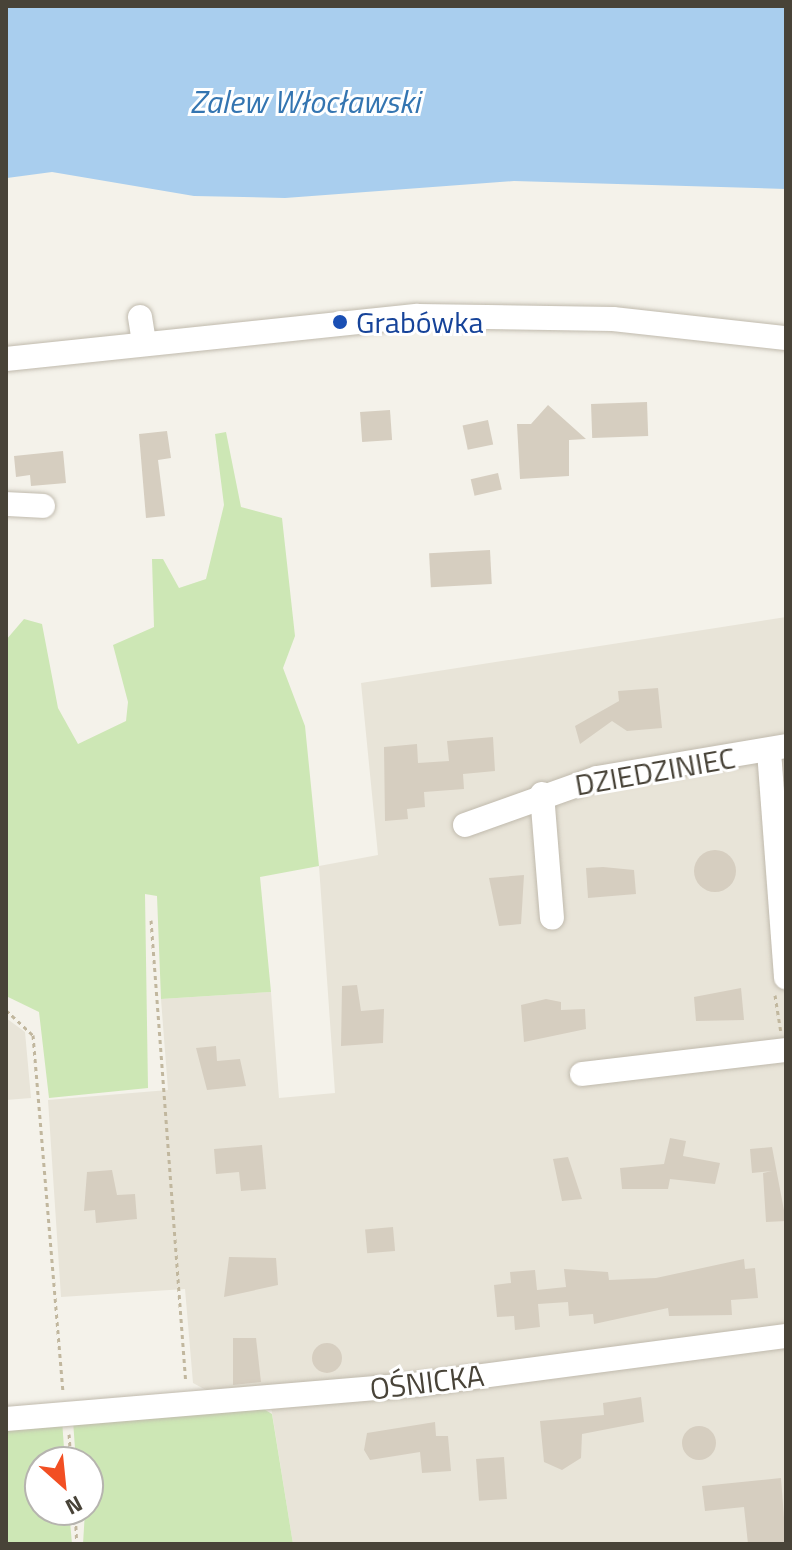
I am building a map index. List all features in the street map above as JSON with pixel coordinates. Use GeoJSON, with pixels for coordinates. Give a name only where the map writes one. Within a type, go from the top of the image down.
{"type":"FeatureCollection","features":[{"type":"Feature","properties":{"kind":"street"},"geometry":{"type":"LineString","coordinates":[[6,359],[144,343],[472,316],[613,319],[786,338]]}},
{"type":"Feature","properties":{"kind":"street"},"geometry":{"type":"LineString","coordinates":[[140,317],[144,343]]}},
{"type":"Feature","properties":{"kind":"street"},"geometry":{"type":"LineString","coordinates":[[6,504],[43,506]]}},
{"type":"Feature","properties":{"kind":"street","name":"DZIEDZINIEC"},"geometry":{"type":"LineString","coordinates":[[465,825],[542,794],[597,778],[777,748],[786,977]]}},
{"type":"Feature","properties":{"kind":"street","name":"DZIEDZINIEC"},"geometry":{"type":"LineString","coordinates":[[542,794],[552,918]]}},
{"type":"Feature","properties":{"kind":"street"},"geometry":{"type":"LineString","coordinates":[[582,1074],[786,1050]]}},
{"type":"Feature","properties":{"kind":"street","name":"OŚNICKA"},"geometry":{"type":"LineString","coordinates":[[6,1419],[421,1384],[786,1336]]}},
{"type":"Feature","properties":{"kind":"path"},"geometry":{"type":"LineString","coordinates":[[151,920],[187,1405]]}},
{"type":"Feature","properties":{"kind":"path"},"geometry":{"type":"LineString","coordinates":[[6,1010],[33,1035],[70,1446]]}},
{"type":"Feature","properties":{"kind":"shaded area"},"geometry":{"type":"Polygon","coordinates":[[[786,617],[786,1544],[293,1544],[269,1394],[221,1398],[193,1383],[185,1289],[61,1297],[48,1100],[168,1090],[161,999],[271,992],[279,1098],[335,1093],[319,866],[378,855],[361,683],[786,617]]]}},
{"type":"Feature","properties":{"kind":"shaded area"},"geometry":{"type":"Polygon","coordinates":[[[6,1018],[25,1032],[31,1098],[6,1100],[6,1018]]]}},
{"type":"Feature","properties":{"kind":"green space"},"geometry":{"type":"Polygon","coordinates":[[[226,432],[241,507],[282,518],[295,636],[283,668],[305,726],[319,866],[260,877],[271,992],[161,999],[157,896],[145,894],[148,1088],[49,1098],[39,1012],[6,996],[6,640],[24,619],[42,624],[58,708],[78,744],[126,721],[128,702],[113,645],[154,627],[152,559],[163,559],[179,588],[206,579],[224,505],[215,434],[226,432]]]}},
{"type":"Feature","properties":{"kind":"green space"},"geometry":{"type":"Polygon","coordinates":[[[262,1408],[272,1414],[293,1544],[83,1544],[84,1526],[104,1526],[104,1446],[75,1446],[73,1421],[262,1408]]]}},
{"type":"Feature","properties":{"kind":"green space"},"geometry":{"type":"Polygon","coordinates":[[[62,1420],[64,1446],[24,1446],[24,1526],[70,1526],[72,1544],[6,1544],[6,1423],[62,1420]]]}},
{"type":"Feature","properties":{"kind":"water","name":"Zalew Włocławski"},"geometry":{"type":"Polygon","coordinates":[[[6,6],[786,6],[786,189],[514,181],[285,198],[194,196],[52,172],[7,178],[6,6]]]}},
{"type":"Feature","properties":{"kind":"building"},"geometry":{"type":"Polygon","coordinates":[[[647,402],[648,436],[592,438],[591,404],[647,402]]]}},
{"type":"Feature","properties":{"kind":"building"},"geometry":{"type":"Polygon","coordinates":[[[548,405],[586,439],[569,440],[569,476],[520,479],[517,424],[531,424],[548,405]]]}},
{"type":"Feature","properties":{"kind":"building"},"geometry":{"type":"Polygon","coordinates":[[[390,410],[392,440],[362,442],[360,412],[390,410]]]}},
{"type":"Feature","properties":{"kind":"building"},"geometry":{"type":"Polygon","coordinates":[[[488,420],[493,444],[468,450],[463,425],[488,420]]]}},
{"type":"Feature","properties":{"kind":"building"},"geometry":{"type":"Polygon","coordinates":[[[167,431],[171,458],[158,460],[165,516],[146,518],[139,434],[167,431]]]}},
{"type":"Feature","properties":{"kind":"building"},"geometry":{"type":"Polygon","coordinates":[[[63,451],[66,483],[31,486],[30,475],[16,477],[14,456],[63,451]]]}},
{"type":"Feature","properties":{"kind":"building"},"geometry":{"type":"Polygon","coordinates":[[[498,473],[502,490],[475,496],[471,479],[498,473]]]}},
{"type":"Feature","properties":{"kind":"building"},"geometry":{"type":"Polygon","coordinates":[[[490,550],[492,584],[431,587],[429,553],[490,550]]]}},
{"type":"Feature","properties":{"kind":"building"},"geometry":{"type":"Polygon","coordinates":[[[658,688],[662,728],[627,731],[612,721],[580,744],[575,726],[619,701],[618,691],[658,688]]]}},
{"type":"Feature","properties":{"kind":"building"},"geometry":{"type":"Polygon","coordinates":[[[493,737],[495,771],[463,774],[464,789],[424,792],[425,807],[407,809],[408,819],[385,821],[384,747],[417,744],[418,763],[449,761],[447,741],[493,737]]]}},
{"type":"Feature","properties":{"kind":"building"},"geometry":{"type":"Polygon","coordinates":[[[715,850],[730,856],[736,871],[730,886],[715,892],[700,886],[694,871],[700,856],[715,850]]]}},
{"type":"Feature","properties":{"kind":"building"},"geometry":{"type":"Polygon","coordinates":[[[586,868],[634,870],[636,894],[588,898],[586,868]]]}},
{"type":"Feature","properties":{"kind":"building"},"geometry":{"type":"Polygon","coordinates":[[[524,875],[521,924],[499,926],[489,878],[524,875]]]}},
{"type":"Feature","properties":{"kind":"building"},"geometry":{"type":"Polygon","coordinates":[[[357,985],[361,1011],[384,1009],[383,1043],[341,1046],[342,986],[357,985]]]}},
{"type":"Feature","properties":{"kind":"building"},"geometry":{"type":"Polygon","coordinates":[[[741,988],[744,1020],[696,1021],[694,997],[741,988]]]}},
{"type":"Feature","properties":{"kind":"building"},"geometry":{"type":"Polygon","coordinates":[[[546,999],[561,1002],[561,1010],[585,1009],[586,1029],[524,1042],[521,1005],[546,999]]]}},
{"type":"Feature","properties":{"kind":"building"},"geometry":{"type":"Polygon","coordinates":[[[216,1046],[217,1061],[240,1059],[246,1086],[207,1090],[196,1048],[216,1046]]]}},
{"type":"Feature","properties":{"kind":"building"},"geometry":{"type":"Polygon","coordinates":[[[670,1138],[686,1141],[683,1156],[720,1163],[715,1184],[670,1179],[668,1189],[622,1189],[620,1168],[664,1164],[670,1138]]]}},
{"type":"Feature","properties":{"kind":"building"},"geometry":{"type":"Polygon","coordinates":[[[262,1145],[266,1189],[241,1191],[239,1172],[216,1174],[214,1149],[262,1145]]]}},
{"type":"Feature","properties":{"kind":"building"},"geometry":{"type":"Polygon","coordinates":[[[772,1147],[786,1221],[766,1222],[763,1173],[772,1171],[752,1173],[750,1149],[772,1147]]]}},
{"type":"Feature","properties":{"kind":"building"},"geometry":{"type":"Polygon","coordinates":[[[568,1157],[582,1199],[562,1201],[553,1159],[568,1157]]]}},
{"type":"Feature","properties":{"kind":"building"},"geometry":{"type":"Polygon","coordinates":[[[112,1170],[117,1195],[135,1194],[137,1219],[96,1223],[95,1210],[84,1211],[87,1172],[112,1170]]]}},
{"type":"Feature","properties":{"kind":"building"},"geometry":{"type":"Polygon","coordinates":[[[393,1227],[395,1251],[367,1253],[365,1229],[393,1227]]]}},
{"type":"Feature","properties":{"kind":"building"},"geometry":{"type":"Polygon","coordinates":[[[229,1257],[276,1258],[278,1285],[224,1297],[229,1257]]]}},
{"type":"Feature","properties":{"kind":"building"},"geometry":{"type":"Polygon","coordinates":[[[744,1259],[745,1269],[755,1268],[758,1298],[731,1300],[732,1315],[669,1316],[668,1308],[594,1324],[593,1314],[569,1316],[568,1302],[538,1304],[540,1327],[515,1330],[514,1316],[497,1317],[494,1285],[511,1283],[510,1272],[535,1270],[537,1290],[566,1287],[564,1269],[608,1272],[609,1280],[656,1278],[744,1259]]]}},
{"type":"Feature","properties":{"kind":"building"},"geometry":{"type":"Polygon","coordinates":[[[233,1338],[256,1338],[261,1382],[233,1385],[233,1338]]]}},
{"type":"Feature","properties":{"kind":"building"},"geometry":{"type":"Polygon","coordinates":[[[327,1343],[338,1347],[342,1358],[338,1369],[327,1373],[316,1369],[312,1358],[316,1347],[327,1343]]]}},
{"type":"Feature","properties":{"kind":"building"},"geometry":{"type":"Polygon","coordinates":[[[641,1397],[644,1422],[582,1434],[581,1458],[562,1470],[544,1462],[540,1421],[604,1415],[603,1403],[641,1397]]]}},
{"type":"Feature","properties":{"kind":"building"},"geometry":{"type":"Polygon","coordinates":[[[435,1422],[436,1436],[448,1436],[451,1471],[422,1473],[420,1452],[370,1460],[364,1450],[367,1433],[435,1422]]]}},
{"type":"Feature","properties":{"kind":"building"},"geometry":{"type":"Polygon","coordinates":[[[699,1426],[711,1431],[716,1443],[711,1455],[699,1460],[687,1455],[682,1443],[687,1431],[699,1426]]]}},
{"type":"Feature","properties":{"kind":"building"},"geometry":{"type":"Polygon","coordinates":[[[504,1457],[507,1499],[479,1501],[476,1459],[504,1457]]]}},
{"type":"Feature","properties":{"kind":"building"},"geometry":{"type":"Polygon","coordinates":[[[781,1478],[786,1544],[748,1544],[744,1507],[705,1511],[702,1486],[781,1478]]]}},
{"type":"Feature","properties":{"kind":"place","name":"Grabówka"},"geometry":{"type":"Point","coordinates":[340,322]}}]}
